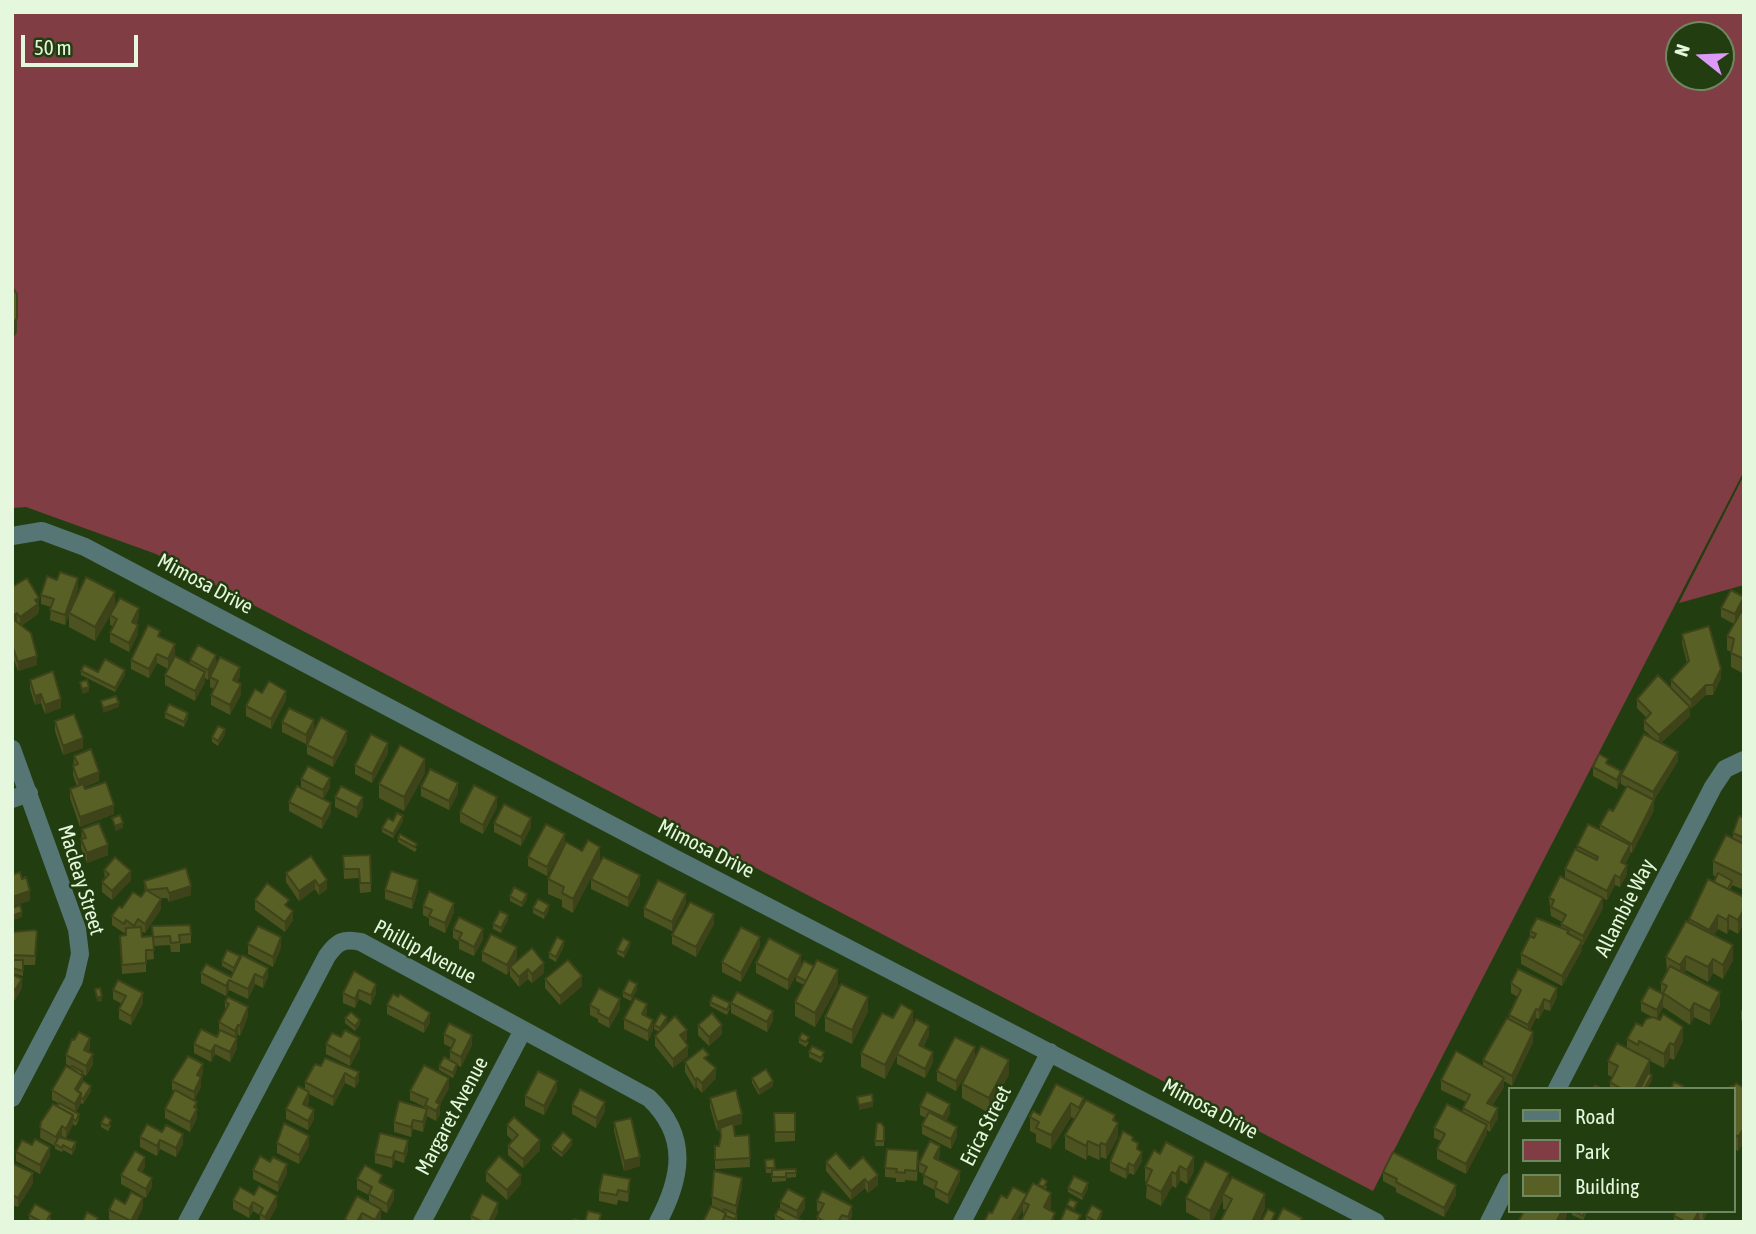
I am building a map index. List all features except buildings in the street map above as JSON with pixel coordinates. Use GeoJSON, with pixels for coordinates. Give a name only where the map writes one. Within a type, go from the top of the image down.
{"type":"FeatureCollection","features":[{"type":"Feature","properties":{"kind":"street","name":"Mimosa Drive"},"geometry":{"type":"LineString","coordinates":[[12,536],[42,531],[85,547],[657,850],[1376,1222]]}},
{"type":"Feature","properties":{"kind":"street","name":"Macleay Street"},"geometry":{"type":"LineString","coordinates":[[12,749],[21,796],[77,929],[80,954],[74,979],[12,1098]]}},
{"type":"Feature","properties":{"kind":"street","name":"Allambie Way"},"geometry":{"type":"LineString","coordinates":[[1559,1087],[1713,787],[1725,769],[1744,760]]}},
{"type":"Feature","properties":{"kind":"street","name":"Phillip Avenue"},"geometry":{"type":"LineString","coordinates":[[187,1222],[327,956],[339,941],[361,942],[523,1032],[638,1090],[660,1109],[674,1135],[678,1163],[673,1194],[658,1222]]}},
{"type":"Feature","properties":{"kind":"street","name":"Margaret Avenue"},"geometry":{"type":"LineString","coordinates":[[422,1222],[523,1032]]}},
{"type":"Feature","properties":{"kind":"street","name":"Erica Street"},"geometry":{"type":"LineString","coordinates":[[962,1222],[1050,1052]]}},
{"type":"Feature","properties":{"kind":"street"},"geometry":{"type":"LineString","coordinates":[[1489,1222],[1508,1184]]}},
{"type":"Feature","properties":{"kind":"green space"},"geometry":{"type":"Polygon","coordinates":[[[12,12],[1744,12],[1744,471],[1373,1191],[156,554],[26,507],[12,508],[12,12]]]}},
{"type":"Feature","properties":{"kind":"green space"},"geometry":{"type":"Polygon","coordinates":[[[1744,475],[1744,585],[1679,603],[1744,475]]]}}]}
